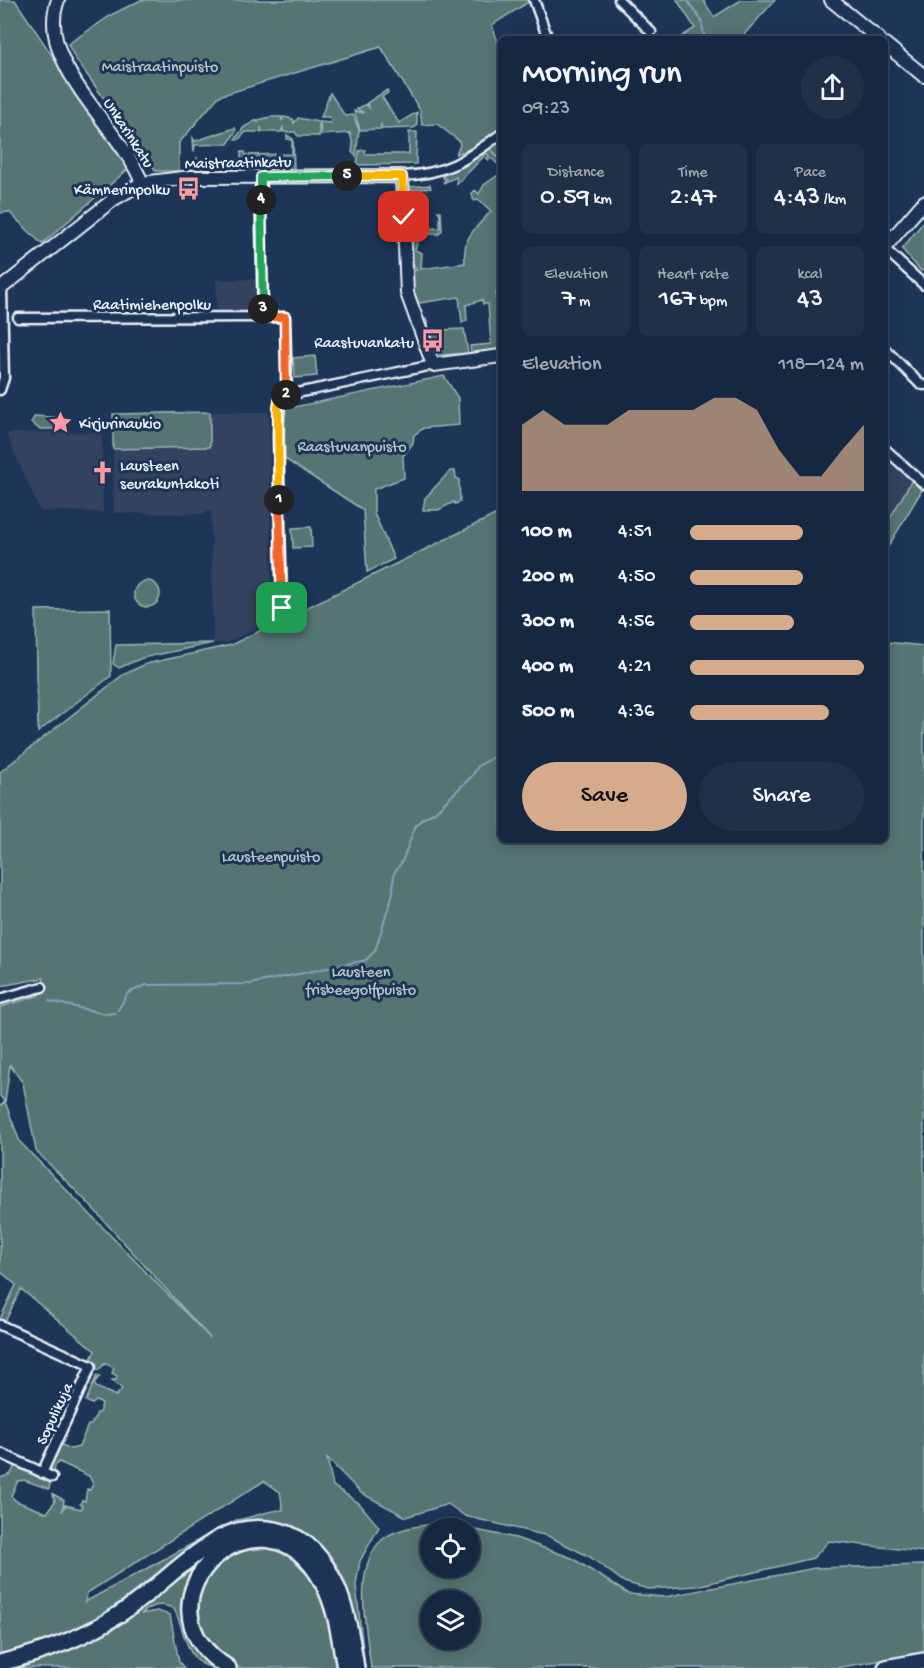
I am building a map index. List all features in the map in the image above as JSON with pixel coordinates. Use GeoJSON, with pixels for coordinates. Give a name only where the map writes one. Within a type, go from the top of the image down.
{"type":"FeatureCollection","features":[{"type":"Feature","properties":{"kind":"highway"},"geometry":{"type":"LineString","coordinates":[[0,1664],[54,1647],[97,1628],[137,1603],[219,1539],[244,1529],[261,1528],[280,1531],[298,1539],[315,1551],[327,1568],[345,1607],[356,1668]]}},
{"type":"Feature","properties":{"kind":"highway"},"geometry":{"type":"LineString","coordinates":[[228,1668],[212,1657],[197,1636],[191,1614],[193,1592],[201,1570],[216,1555],[242,1542],[258,1540],[274,1542],[294,1551],[318,1576],[333,1608],[345,1668]]}},
{"type":"Feature","properties":{"kind":"highway"},"geometry":{"type":"LineString","coordinates":[[886,1668],[924,1661]]}},
{"type":"Feature","properties":{"kind":"street","name":"Unkarinkatu"},"geometry":{"type":"LineString","coordinates":[[58,0],[53,27],[61,58],[126,151],[142,183]]}},
{"type":"Feature","properties":{"kind":"street"},"geometry":{"type":"LineString","coordinates":[[534,0],[547,36]]}},
{"type":"Feature","properties":{"kind":"street"},"geometry":{"type":"LineString","coordinates":[[619,0],[651,33]]}},
{"type":"Feature","properties":{"kind":"street"},"geometry":{"type":"LineString","coordinates":[[831,0],[875,36]]}},
{"type":"Feature","properties":{"kind":"street"},"geometry":{"type":"LineString","coordinates":[[888,46],[924,76]]}},
{"type":"Feature","properties":{"kind":"street","name":"Maistraatinkatu"},"geometry":{"type":"LineString","coordinates":[[1,289],[114,199],[142,183],[175,178],[402,176],[435,173],[451,168],[498,136]]}},
{"type":"Feature","properties":{"kind":"street"},"geometry":{"type":"LineString","coordinates":[[402,176],[407,293],[433,365]]}},
{"type":"Feature","properties":{"kind":"street"},"geometry":{"type":"LineString","coordinates":[[261,177],[263,317]]}},
{"type":"Feature","properties":{"kind":"street"},"geometry":{"type":"LineString","coordinates":[[888,244],[924,202]]}},
{"type":"Feature","properties":{"kind":"street"},"geometry":{"type":"LineString","coordinates":[[888,251],[924,285]]}},
{"type":"Feature","properties":{"kind":"street"},"geometry":{"type":"LineString","coordinates":[[0,390],[4,378],[1,289]]}},
{"type":"Feature","properties":{"kind":"street","name":"Raatimiehenpolku"},"geometry":{"type":"LineString","coordinates":[[18,318],[285,317],[284,396]]}},
{"type":"Feature","properties":{"kind":"street"},"geometry":{"type":"LineString","coordinates":[[888,352],[922,385]]}},
{"type":"Feature","properties":{"kind":"street"},"geometry":{"type":"LineString","coordinates":[[282,608],[278,416],[284,396],[433,365],[498,356]]}},
{"type":"Feature","properties":{"kind":"street"},"geometry":{"type":"LineString","coordinates":[[888,451],[923,480]]}},
{"type":"Feature","properties":{"kind":"street"},"geometry":{"type":"LineString","coordinates":[[0,999],[42,987]]}},
{"type":"Feature","properties":{"kind":"street","name":"Sopulikuja"},"geometry":{"type":"LineString","coordinates":[[0,1325],[90,1366],[42,1473]]}},
{"type":"Feature","properties":{"kind":"street"},"geometry":{"type":"LineString","coordinates":[[0,1454],[52,1477]]}},
{"type":"Feature","properties":{"kind":"shaded area"},"geometry":{"type":"Polygon","coordinates":[[[259,279],[259,314],[217,315],[216,280],[259,279]]]}},
{"type":"Feature","properties":{"kind":"shaded area"},"geometry":{"type":"Polygon","coordinates":[[[210,412],[269,412],[272,620],[226,643],[213,643],[211,510],[204,514],[114,513],[113,449],[210,447],[210,412]]]}},
{"type":"Feature","properties":{"kind":"shaded area"},"geometry":{"type":"Polygon","coordinates":[[[102,432],[103,512],[40,511],[6,433],[102,432]]]}},
{"type":"Feature","properties":{"kind":"shaded area"},"geometry":{"type":"Polygon","coordinates":[[[888,460],[912,480],[888,522],[888,460]]]}},
{"type":"Feature","properties":{"kind":"green space"},"geometry":{"type":"Polygon","coordinates":[[[0,0],[15,0],[128,169],[42,244],[9,212],[0,213],[0,0]]]}},
{"type":"Feature","properties":{"kind":"green space","name":"Maistraatinpuisto"},"geometry":{"type":"Polygon","coordinates":[[[141,0],[530,0],[492,25],[498,42],[498,130],[475,147],[456,154],[460,145],[459,141],[437,124],[422,125],[420,110],[381,47],[219,96],[179,143],[179,171],[156,171],[75,58],[68,44],[113,14],[141,0]]]}},
{"type":"Feature","properties":{"kind":"green space"},"geometry":{"type":"Polygon","coordinates":[[[677,0],[703,0],[714,17],[741,0],[775,0],[743,36],[683,36],[695,28],[677,0]]]}},
{"type":"Feature","properties":{"kind":"green space"},"geometry":{"type":"Polygon","coordinates":[[[387,90],[388,93],[382,97],[399,123],[417,112],[417,126],[382,129],[381,124],[381,129],[360,130],[354,111],[364,113],[357,109],[366,104],[370,109],[367,103],[387,90]]]}},
{"type":"Feature","properties":{"kind":"green space"},"geometry":{"type":"Polygon","coordinates":[[[330,93],[345,116],[353,115],[359,130],[356,156],[352,152],[350,133],[321,135],[320,122],[331,123],[330,117],[321,117],[330,93]]]}},
{"type":"Feature","properties":{"kind":"green space"},"geometry":{"type":"Polygon","coordinates":[[[281,117],[282,121],[283,117],[293,119],[294,123],[298,118],[319,122],[319,136],[298,136],[295,132],[283,132],[283,127],[281,132],[262,132],[261,127],[261,132],[246,132],[238,140],[235,139],[244,127],[257,120],[258,123],[258,120],[281,117]]]}},
{"type":"Feature","properties":{"kind":"green space"},"geometry":{"type":"Polygon","coordinates":[[[235,128],[236,131],[228,144],[195,145],[194,152],[193,138],[195,141],[235,128]]]}},
{"type":"Feature","properties":{"kind":"green space"},"geometry":{"type":"Polygon","coordinates":[[[409,132],[417,132],[416,164],[357,165],[359,151],[365,150],[365,154],[409,154],[409,132]]]}},
{"type":"Feature","properties":{"kind":"green space"},"geometry":{"type":"Polygon","coordinates":[[[287,135],[293,139],[294,169],[186,170],[197,158],[197,163],[241,163],[241,152],[245,152],[246,155],[292,154],[292,140],[287,139],[287,135]]]}},
{"type":"Feature","properties":{"kind":"green space"},"geometry":{"type":"Polygon","coordinates":[[[498,142],[498,157],[492,150],[498,158],[498,164],[491,158],[489,160],[486,158],[489,156],[487,153],[457,184],[456,177],[443,183],[446,179],[443,178],[444,175],[465,166],[498,142]]]}},
{"type":"Feature","properties":{"kind":"green space"},"geometry":{"type":"Polygon","coordinates":[[[498,175],[498,292],[496,292],[498,349],[471,353],[470,346],[491,344],[488,304],[483,304],[482,300],[466,305],[467,320],[462,323],[459,297],[413,304],[410,271],[417,270],[412,263],[411,237],[419,237],[415,250],[422,253],[421,269],[465,263],[466,246],[471,234],[491,211],[478,199],[475,201],[473,199],[472,193],[475,190],[479,194],[484,185],[498,175]]]}},
{"type":"Feature","properties":{"kind":"green space"},"geometry":{"type":"Polygon","coordinates":[[[430,185],[431,188],[410,190],[411,202],[429,204],[427,209],[413,209],[413,229],[440,228],[438,211],[441,211],[442,230],[439,234],[409,234],[408,187],[430,185]]]}},
{"type":"Feature","properties":{"kind":"green space"},"geometry":{"type":"Polygon","coordinates":[[[924,221],[924,269],[921,271],[902,249],[924,221]]]}},
{"type":"Feature","properties":{"kind":"green space"},"geometry":{"type":"Polygon","coordinates":[[[422,319],[426,319],[431,334],[442,332],[440,337],[444,336],[442,330],[464,329],[468,353],[440,355],[422,319]]]}},
{"type":"Feature","properties":{"kind":"green space"},"geometry":{"type":"Polygon","coordinates":[[[315,356],[317,376],[295,378],[293,358],[315,356]]]}},
{"type":"Feature","properties":{"kind":"green space","name":"Raastuvanpuisto"},"geometry":{"type":"Polygon","coordinates":[[[444,376],[458,398],[459,425],[424,428],[414,435],[413,443],[403,456],[404,478],[374,489],[374,513],[394,559],[367,572],[363,510],[285,459],[284,409],[444,376]]]}},
{"type":"Feature","properties":{"kind":"green space"},"geometry":{"type":"Polygon","coordinates":[[[210,412],[210,447],[113,449],[113,414],[210,412]]]}},
{"type":"Feature","properties":{"kind":"green space"},"geometry":{"type":"Polygon","coordinates":[[[35,416],[63,418],[68,423],[62,429],[39,429],[31,422],[35,416]]]}},
{"type":"Feature","properties":{"kind":"green space"},"geometry":{"type":"Polygon","coordinates":[[[450,471],[455,471],[456,478],[459,479],[460,502],[455,504],[454,502],[438,510],[423,510],[425,498],[450,471]]]}},
{"type":"Feature","properties":{"kind":"green space"},"geometry":{"type":"Polygon","coordinates":[[[912,480],[922,490],[888,547],[888,522],[912,480]]]}},
{"type":"Feature","properties":{"kind":"green space"},"geometry":{"type":"Polygon","coordinates":[[[498,513],[498,843],[888,843],[888,642],[924,646],[924,1552],[829,1541],[813,1558],[697,1586],[648,1589],[624,1582],[590,1557],[548,1536],[465,1516],[448,1504],[406,1517],[361,1493],[327,1458],[333,1486],[359,1503],[379,1527],[360,1561],[356,1585],[365,1668],[360,1667],[347,1604],[258,1522],[95,1624],[0,1659],[0,1478],[11,1474],[15,1465],[50,1483],[49,1489],[24,1480],[18,1481],[11,1496],[16,1501],[47,1513],[55,1501],[53,1494],[64,1500],[62,1512],[65,1505],[81,1509],[80,1504],[82,1500],[85,1501],[87,1489],[90,1490],[93,1484],[89,1476],[59,1462],[55,1466],[54,1474],[49,1465],[61,1439],[64,1440],[62,1445],[71,1449],[79,1447],[88,1425],[91,1425],[99,1413],[102,1404],[96,1401],[92,1404],[86,1401],[97,1375],[100,1376],[94,1383],[96,1387],[116,1396],[122,1389],[112,1380],[116,1380],[117,1376],[112,1373],[114,1368],[105,1363],[99,1370],[93,1368],[90,1361],[95,1351],[21,1289],[5,1322],[0,1319],[16,1285],[0,1271],[0,1106],[5,1102],[0,1096],[0,1007],[38,996],[44,978],[0,986],[0,772],[124,674],[146,664],[231,645],[498,513]],[[10,1065],[5,1102],[20,1142],[210,1338],[88,1203],[36,1151],[23,1083],[10,1065]],[[264,1481],[87,1593],[85,1602],[236,1520],[283,1510],[280,1492],[264,1481]]]}},
{"type":"Feature","properties":{"kind":"green space"},"geometry":{"type":"Polygon","coordinates":[[[311,527],[312,547],[293,548],[292,528],[311,527]]]}},
{"type":"Feature","properties":{"kind":"green space"},"geometry":{"type":"Polygon","coordinates":[[[147,581],[156,585],[160,594],[156,603],[147,607],[138,603],[134,594],[138,585],[147,581]]]}},
{"type":"Feature","properties":{"kind":"green space"},"geometry":{"type":"Polygon","coordinates":[[[110,609],[111,676],[38,732],[36,610],[110,609]]]}},
{"type":"Feature","properties":{"kind":"green space"},"geometry":{"type":"Polygon","coordinates":[[[213,643],[142,658],[119,668],[113,664],[116,645],[213,643]]]}},
{"type":"Feature","properties":{"kind":"green space"},"geometry":{"type":"Polygon","coordinates":[[[420,1526],[420,1578],[480,1578],[480,1531],[516,1538],[572,1558],[628,1594],[665,1597],[815,1568],[924,1565],[924,1653],[836,1668],[371,1668],[364,1600],[367,1565],[373,1551],[383,1539],[420,1526]]]}},
{"type":"Feature","properties":{"kind":"green space"},"geometry":{"type":"Polygon","coordinates":[[[258,1531],[283,1537],[303,1548],[319,1562],[338,1599],[352,1668],[349,1668],[338,1611],[325,1579],[308,1557],[287,1543],[263,1537],[240,1539],[218,1548],[201,1564],[190,1586],[188,1614],[191,1630],[207,1658],[220,1668],[199,1662],[193,1656],[174,1609],[161,1605],[149,1608],[141,1614],[157,1611],[170,1615],[179,1662],[184,1668],[0,1668],[92,1635],[139,1608],[202,1555],[219,1544],[237,1536],[258,1531]]]}},
{"type":"Feature","properties":{"kind":"green space"},"geometry":{"type":"Polygon","coordinates":[[[258,1545],[285,1551],[311,1573],[326,1602],[340,1668],[237,1668],[230,1665],[205,1639],[196,1610],[200,1588],[222,1556],[258,1545]]]}},
{"type":"Feature","properties":{"kind":"waterway"},"geometry":{"type":"LineString","coordinates":[[687,0],[701,20],[703,36]]}},
{"type":"Feature","properties":{"kind":"waterway"},"geometry":{"type":"LineString","coordinates":[[118,1010],[128,993],[146,985],[250,984],[366,960],[375,951],[393,893],[394,873],[402,862],[415,827],[422,819],[435,812],[472,776],[478,766],[498,755]]}},
{"type":"Feature","properties":{"kind":"waterway"},"geometry":{"type":"LineString","coordinates":[[49,1001],[106,1014],[115,1013]]}},
{"type":"Feature","properties":{"kind":"place","name":"Kämnerinpolku"},"geometry":{"type":"Point","coordinates":[188,188]}},
{"type":"Feature","properties":{"kind":"place","name":"Raastuvankatu"},"geometry":{"type":"Point","coordinates":[432,341]}},
{"type":"Feature","properties":{"kind":"place","name":"Kirjurinaukio"},"geometry":{"type":"Point","coordinates":[61,422]}},
{"type":"Feature","properties":{"kind":"place","name":"Lausteen seurakuntakoti"},"geometry":{"type":"Point","coordinates":[102,473]}},
{"type":"Feature","properties":{"kind":"route"},"geometry":{"type":"LineString","coordinates":[[282,608],[280,598],[278,407],[280,398],[287,395],[285,317],[263,317],[261,177],[402,176],[404,217]]}},
{"type":"Feature","properties":{"kind":"park label","name":"Lausteenpuisto"},"geometry":{"type":"Point","coordinates":[271,855]}},
{"type":"Feature","properties":{"kind":"park label","name":"Lausteen frisbeegolfpuisto"},"geometry":{"type":"Point","coordinates":[361,979]}}]}
